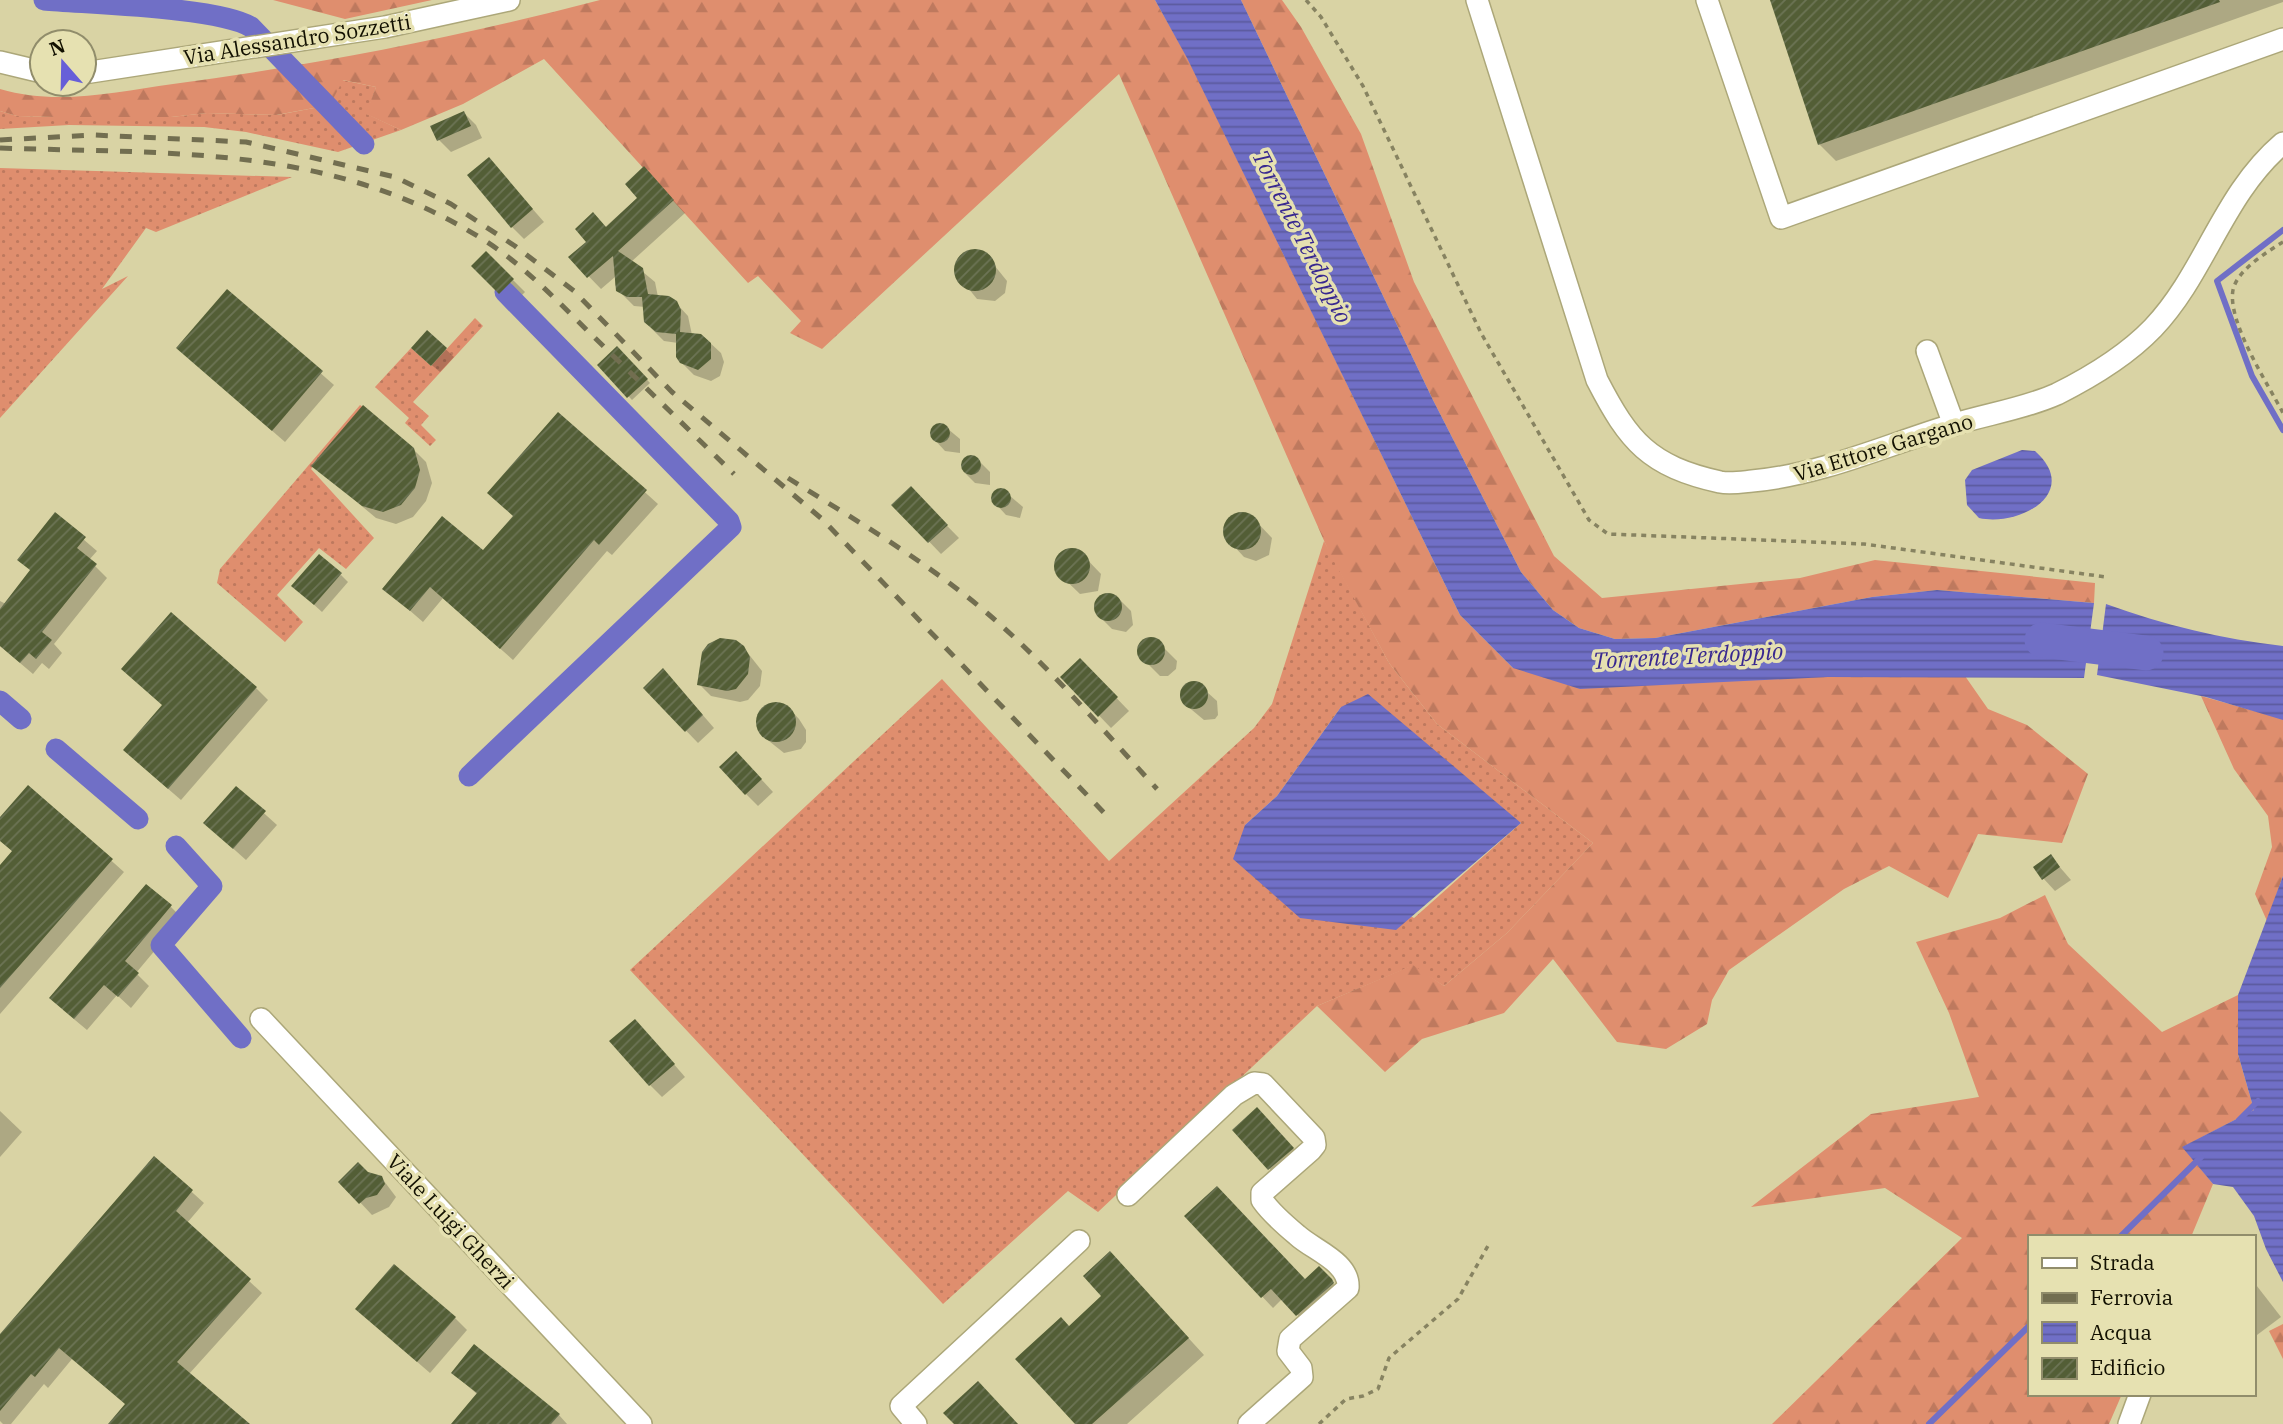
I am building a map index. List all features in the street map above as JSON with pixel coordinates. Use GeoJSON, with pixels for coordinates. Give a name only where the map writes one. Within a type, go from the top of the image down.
{"type":"FeatureCollection","features":[{"type":"Feature","properties":{"kind":"street","name":"Via Alessandro Sozzetti"},"geometry":{"type":"LineString","coordinates":[[98,71],[385,26],[509,0]]}},
{"type":"Feature","properties":{"kind":"street","name":"Via Ettore Gargano"},"geometry":{"type":"LineString","coordinates":[[1477,0],[1597,380],[1619,424],[1647,454],[1682,471],[1724,483],[1788,478],[2056,394],[2124,353],[2152,329],[2179,296],[2228,207],[2250,177],[2283,143]]}},
{"type":"Feature","properties":{"kind":"street"},"geometry":{"type":"LineString","coordinates":[[1707,0],[1781,218],[2283,39]]}},
{"type":"Feature","properties":{"kind":"street"},"geometry":{"type":"LineString","coordinates":[[0,62],[28,69]]}},
{"type":"Feature","properties":{"kind":"street"},"geometry":{"type":"LineString","coordinates":[[1927,351],[1954,425]]}},
{"type":"Feature","properties":{"kind":"street","name":"Viale Luigi Gherzi"},"geometry":{"type":"LineString","coordinates":[[261,1019],[641,1424]]}},
{"type":"Feature","properties":{"kind":"street"},"geometry":{"type":"LineString","coordinates":[[1128,1195],[1234,1095],[1254,1083],[1264,1084],[1311,1132],[1315,1145],[1262,1193],[1262,1200],[1299,1237],[1320,1250],[1345,1274],[1348,1288],[1290,1339],[1288,1350],[1301,1368],[1302,1377],[1249,1424]]}},
{"type":"Feature","properties":{"kind":"street"},"geometry":{"type":"LineString","coordinates":[[916,1424],[901,1406],[1079,1241]]}},
{"type":"Feature","properties":{"kind":"street"},"geometry":{"type":"LineString","coordinates":[[2129,1424],[2139,1396]]}},
{"type":"Feature","properties":{"kind":"path"},"geometry":{"type":"LineString","coordinates":[[1306,0],[1321,17],[1363,86],[1482,333],[1589,520],[1608,534],[1864,544],[2106,577]]}},
{"type":"Feature","properties":{"kind":"path"},"geometry":{"type":"LineString","coordinates":[[2283,242],[2246,270],[2233,290],[2235,311],[2243,336],[2283,413]]}},
{"type":"Feature","properties":{"kind":"path"},"geometry":{"type":"LineString","coordinates":[[1319,1424],[1346,1399],[1363,1396],[1378,1389],[1389,1358],[1458,1299],[1489,1244]]}},
{"type":"Feature","properties":{"kind":"green space"},"geometry":{"type":"Polygon","coordinates":[[[273,0],[432,0],[345,19],[273,0]]]}},
{"type":"Feature","properties":{"kind":"green space"},"geometry":{"type":"Polygon","coordinates":[[[600,0],[1155,0],[1187,57],[1460,615],[1513,668],[1828,677],[1965,676],[1988,709],[2027,725],[2088,774],[2062,843],[1978,834],[1948,898],[1889,866],[1844,889],[1729,970],[1712,1000],[1707,1024],[1666,1049],[1617,1042],[1553,959],[1504,1013],[1422,1039],[1385,1072],[1317,1006],[1413,965],[1444,986],[1507,933],[1593,843],[1437,724],[1389,663],[1329,552],[1119,74],[822,349],[790,333],[801,321],[758,276],[748,283],[544,59],[463,104],[401,130],[366,114],[376,87],[343,80],[330,105],[276,115],[207,113],[171,117],[54,117],[17,116],[0,111],[0,89],[28,95],[28,98],[98,98],[98,95],[388,49],[600,0]]]}},
{"type":"Feature","properties":{"kind":"green space"},"geometry":{"type":"Polygon","coordinates":[[[1241,0],[1282,0],[1301,27],[1361,134],[1414,282],[1554,556],[1602,598],[1800,578],[1875,560],[2095,583],[2094,603],[1937,590],[1872,597],[1655,638],[1615,639],[1579,628],[1553,610],[1521,572],[1433,400],[1241,0]]]}},
{"type":"Feature","properties":{"kind":"green space"},"geometry":{"type":"Polygon","coordinates":[[[342,80],[376,87],[367,114],[401,130],[338,152],[246,132],[204,127],[69,125],[0,129],[0,111],[17,116],[54,117],[171,117],[207,113],[277,115],[330,105],[342,80]]]}},
{"type":"Feature","properties":{"kind":"green space"},"geometry":{"type":"Polygon","coordinates":[[[0,168],[292,177],[156,232],[146,228],[102,289],[128,276],[0,418],[0,168]]]}},
{"type":"Feature","properties":{"kind":"green space"},"geometry":{"type":"Polygon","coordinates":[[[475,318],[483,326],[413,402],[429,416],[421,425],[436,440],[430,446],[405,423],[409,418],[375,387],[411,348],[431,366],[475,318]]]}},
{"type":"Feature","properties":{"kind":"green space"},"geometry":{"type":"Polygon","coordinates":[[[360,405],[363,407],[311,469],[374,538],[346,569],[319,548],[277,595],[303,622],[285,642],[217,583],[220,569],[360,405]]]}},
{"type":"Feature","properties":{"kind":"green space"},"geometry":{"type":"Polygon","coordinates":[[[1324,541],[1389,663],[1437,724],[1593,843],[1507,933],[1444,986],[1412,966],[1317,1006],[1098,1212],[1068,1191],[943,1304],[630,970],[942,679],[1109,861],[1254,728],[1272,704],[1324,541]],[[1341,707],[1277,796],[1245,825],[1414,918],[1521,823],[1341,707]]]}},
{"type":"Feature","properties":{"kind":"green space"},"geometry":{"type":"Polygon","coordinates":[[[2201,696],[2283,719],[2283,876],[2267,921],[2255,894],[2272,847],[2268,816],[2234,769],[2201,696]]]}},
{"type":"Feature","properties":{"kind":"green space"},"geometry":{"type":"Polygon","coordinates":[[[2045,895],[2068,944],[2162,1032],[2238,995],[2238,1054],[2254,1110],[2183,1147],[2213,1184],[2192,1235],[2028,1235],[2028,1396],[2121,1396],[2109,1424],[1772,1424],[1962,1238],[1885,1188],[1751,1207],[1871,1114],[1979,1097],[1949,1013],[1916,942],[2000,918],[2045,895]]]}},
{"type":"Feature","properties":{"kind":"green space"},"geometry":{"type":"Polygon","coordinates":[[[2283,1324],[2283,1359],[2269,1331],[2283,1324]]]}},
{"type":"Feature","properties":{"kind":"water"},"geometry":{"type":"Polygon","coordinates":[[[1155,0],[1241,0],[1433,400],[1521,572],[1553,610],[1579,628],[1615,639],[1655,638],[1872,597],[1937,590],[2094,603],[2084,678],[1828,677],[1580,689],[1513,668],[1460,615],[1187,58],[1155,0]]]}},
{"type":"Feature","properties":{"kind":"water"},"geometry":{"type":"Polygon","coordinates":[[[2022,450],[2035,451],[2048,466],[2052,480],[2048,493],[2040,504],[2027,512],[1995,519],[1979,518],[1967,505],[1965,480],[1972,470],[2022,450]]]}},
{"type":"Feature","properties":{"kind":"water"},"geometry":{"type":"Polygon","coordinates":[[[2106,604],[2193,630],[2283,646],[2283,720],[2206,697],[2097,675],[2106,604]]]}},
{"type":"Feature","properties":{"kind":"water"},"geometry":{"type":"Polygon","coordinates":[[[1368,694],[1521,823],[1396,930],[1300,918],[1233,859],[1245,825],[1277,796],[1341,707],[1368,694]]]}},
{"type":"Feature","properties":{"kind":"water"},"geometry":{"type":"Polygon","coordinates":[[[2283,876],[2283,1282],[2266,1249],[2254,1216],[2233,1187],[2213,1184],[2182,1147],[2254,1110],[2238,1054],[2238,995],[2283,876]]]}},
{"type":"Feature","properties":{"kind":"building"},"geometry":{"type":"Polygon","coordinates":[[[1770,0],[2219,0],[2220,2],[1818,145],[1770,0]]]}},
{"type":"Feature","properties":{"kind":"building"},"geometry":{"type":"Polygon","coordinates":[[[464,111],[471,126],[437,141],[430,126],[464,111]]]}},
{"type":"Feature","properties":{"kind":"building"},"geometry":{"type":"Polygon","coordinates":[[[489,157],[533,209],[511,228],[467,175],[489,157]]]}},
{"type":"Feature","properties":{"kind":"building"},"geometry":{"type":"Polygon","coordinates":[[[644,166],[674,200],[618,251],[643,268],[648,294],[669,296],[677,301],[681,310],[680,332],[701,334],[711,343],[711,359],[698,370],[680,363],[676,357],[676,334],[656,332],[644,322],[642,297],[627,297],[616,291],[613,256],[587,278],[568,257],[586,242],[575,229],[593,212],[606,227],[637,198],[625,184],[644,166]]]}},
{"type":"Feature","properties":{"kind":"building"},"geometry":{"type":"Polygon","coordinates":[[[975,249],[990,255],[996,270],[990,285],[975,291],[960,285],[954,270],[960,255],[975,249]]]}},
{"type":"Feature","properties":{"kind":"building"},"geometry":{"type":"Polygon","coordinates":[[[486,251],[514,279],[499,294],[471,266],[486,251]]]}},
{"type":"Feature","properties":{"kind":"building"},"geometry":{"type":"Polygon","coordinates":[[[227,289],[323,371],[272,431],[176,348],[227,289]]]}},
{"type":"Feature","properties":{"kind":"building"},"geometry":{"type":"Polygon","coordinates":[[[427,330],[447,348],[431,366],[411,348],[427,330]]]}},
{"type":"Feature","properties":{"kind":"building"},"geometry":{"type":"Polygon","coordinates":[[[617,346],[648,379],[627,398],[597,365],[617,346]]]}},
{"type":"Feature","properties":{"kind":"building"},"geometry":{"type":"Polygon","coordinates":[[[363,405],[414,448],[420,470],[415,488],[401,505],[383,512],[362,506],[311,466],[363,405]]]}},
{"type":"Feature","properties":{"kind":"building"},"geometry":{"type":"Polygon","coordinates":[[[558,412],[647,490],[599,545],[594,540],[500,649],[430,587],[410,611],[382,589],[442,516],[483,550],[513,516],[487,493],[558,412]]]}},
{"type":"Feature","properties":{"kind":"building"},"geometry":{"type":"Polygon","coordinates":[[[936,423],[944,423],[950,433],[944,443],[936,443],[930,437],[930,429],[936,423]]]}},
{"type":"Feature","properties":{"kind":"building"},"geometry":{"type":"Polygon","coordinates":[[[971,455],[978,458],[981,465],[978,472],[971,475],[964,472],[961,465],[964,458],[971,455]]]}},
{"type":"Feature","properties":{"kind":"building"},"geometry":{"type":"Polygon","coordinates":[[[911,486],[948,525],[928,543],[891,505],[911,486]]]}},
{"type":"Feature","properties":{"kind":"building"},"geometry":{"type":"Polygon","coordinates":[[[1001,488],[1008,491],[1011,498],[1008,505],[1001,508],[994,505],[991,498],[994,491],[1001,488]]]}},
{"type":"Feature","properties":{"kind":"building"},"geometry":{"type":"Polygon","coordinates":[[[55,512],[86,537],[77,548],[97,564],[42,632],[52,640],[36,659],[29,653],[20,663],[0,646],[0,609],[30,570],[17,560],[55,512]]]}},
{"type":"Feature","properties":{"kind":"building"},"geometry":{"type":"Polygon","coordinates":[[[1242,512],[1255,518],[1261,531],[1255,544],[1242,550],[1229,544],[1223,531],[1229,518],[1242,512]]]}},
{"type":"Feature","properties":{"kind":"building"},"geometry":{"type":"Polygon","coordinates":[[[1072,548],[1085,553],[1090,566],[1085,579],[1072,584],[1059,579],[1054,566],[1059,553],[1072,548]]]}},
{"type":"Feature","properties":{"kind":"building"},"geometry":{"type":"Polygon","coordinates":[[[319,554],[342,573],[314,605],[291,586],[319,554]]]}},
{"type":"Feature","properties":{"kind":"building"},"geometry":{"type":"Polygon","coordinates":[[[1108,593],[1118,597],[1122,607],[1118,617],[1108,621],[1098,617],[1094,607],[1098,597],[1108,593]]]}},
{"type":"Feature","properties":{"kind":"building"},"geometry":{"type":"Polygon","coordinates":[[[171,612],[257,687],[168,789],[123,750],[162,705],[121,669],[171,612]]]}},
{"type":"Feature","properties":{"kind":"building"},"geometry":{"type":"Polygon","coordinates":[[[1151,637],[1161,641],[1165,651],[1161,661],[1151,665],[1141,661],[1137,651],[1141,641],[1151,637]]]}},
{"type":"Feature","properties":{"kind":"building"},"geometry":{"type":"Polygon","coordinates":[[[720,638],[736,640],[744,646],[750,657],[748,674],[736,689],[727,691],[697,685],[702,652],[708,644],[720,638]]]}},
{"type":"Feature","properties":{"kind":"building"},"geometry":{"type":"Polygon","coordinates":[[[1080,658],[1118,697],[1098,717],[1060,677],[1080,658]]]}},
{"type":"Feature","properties":{"kind":"building"},"geometry":{"type":"Polygon","coordinates":[[[663,668],[703,715],[685,732],[643,688],[663,668]]]}},
{"type":"Feature","properties":{"kind":"building"},"geometry":{"type":"Polygon","coordinates":[[[1194,681],[1204,685],[1208,695],[1204,705],[1194,709],[1184,705],[1180,695],[1184,685],[1194,681]]]}},
{"type":"Feature","properties":{"kind":"building"},"geometry":{"type":"Polygon","coordinates":[[[776,702],[790,708],[796,722],[790,736],[776,742],[762,736],[756,722],[762,708],[776,702]]]}},
{"type":"Feature","properties":{"kind":"building"},"geometry":{"type":"Polygon","coordinates":[[[736,751],[762,779],[745,795],[719,767],[736,751]]]}},
{"type":"Feature","properties":{"kind":"building"},"geometry":{"type":"Polygon","coordinates":[[[28,785],[113,859],[0,988],[0,865],[12,851],[0,841],[0,817],[28,785]]]}},
{"type":"Feature","properties":{"kind":"building"},"geometry":{"type":"Polygon","coordinates":[[[236,786],[266,811],[233,849],[203,823],[236,786]]]}},
{"type":"Feature","properties":{"kind":"building"},"geometry":{"type":"Polygon","coordinates":[[[2051,854],[2060,867],[2042,880],[2033,867],[2051,854]]]}},
{"type":"Feature","properties":{"kind":"building"},"geometry":{"type":"Polygon","coordinates":[[[146,884],[172,905],[125,961],[139,973],[118,997],[104,985],[74,1019],[49,998],[146,884]]]}},
{"type":"Feature","properties":{"kind":"building"},"geometry":{"type":"Polygon","coordinates":[[[635,1019],[675,1064],[649,1086],[609,1041],[635,1019]]]}},
{"type":"Feature","properties":{"kind":"building"},"geometry":{"type":"Polygon","coordinates":[[[1257,1107],[1294,1148],[1268,1170],[1232,1130],[1257,1107]]]}},
{"type":"Feature","properties":{"kind":"building"},"geometry":{"type":"Polygon","coordinates":[[[154,1156],[193,1190],[176,1211],[251,1279],[177,1362],[250,1424],[108,1424],[125,1404],[59,1348],[35,1377],[31,1374],[0,1411],[0,1334],[154,1156]]]}},
{"type":"Feature","properties":{"kind":"building"},"geometry":{"type":"Polygon","coordinates":[[[358,1162],[368,1172],[382,1176],[385,1184],[377,1195],[366,1198],[359,1204],[338,1182],[358,1162]]]}},
{"type":"Feature","properties":{"kind":"building"},"geometry":{"type":"Polygon","coordinates":[[[1217,1186],[1305,1279],[1319,1266],[1332,1279],[1334,1283],[1296,1316],[1271,1289],[1261,1298],[1184,1216],[1217,1186]]]}},
{"type":"Feature","properties":{"kind":"building"},"geometry":{"type":"Polygon","coordinates":[[[1110,1251],[1189,1338],[1092,1424],[1075,1424],[1015,1359],[1061,1317],[1069,1326],[1101,1296],[1083,1276],[1110,1251]]]}},
{"type":"Feature","properties":{"kind":"building"},"geometry":{"type":"Polygon","coordinates":[[[394,1264],[456,1317],[417,1362],[355,1309],[394,1264]]]}},
{"type":"Feature","properties":{"kind":"building"},"geometry":{"type":"Polygon","coordinates":[[[474,1344],[560,1414],[551,1424],[451,1424],[477,1393],[451,1373],[474,1344]]]}},
{"type":"Feature","properties":{"kind":"building"},"geometry":{"type":"Polygon","coordinates":[[[978,1381],[1018,1424],[954,1424],[943,1413],[978,1381]]]}},
{"type":"Feature","properties":{"kind":"waterway"},"geometry":{"type":"LineString","coordinates":[[44,0],[183,11],[235,20],[251,27],[364,144]]}},
{"type":"Feature","properties":{"kind":"waterway"},"geometry":{"type":"LineString","coordinates":[[2283,230],[2217,281],[2252,376],[2283,430]]}},
{"type":"Feature","properties":{"kind":"waterway"},"geometry":{"type":"LineString","coordinates":[[469,776],[731,527],[729,521],[505,292]]}},
{"type":"Feature","properties":{"kind":"waterway","name":"Torrente Terdoppio"},"geometry":{"type":"LineString","coordinates":[[2042,640],[2146,653]]}},
{"type":"Feature","properties":{"kind":"waterway"},"geometry":{"type":"LineString","coordinates":[[0,701],[21,719]]}},
{"type":"Feature","properties":{"kind":"waterway"},"geometry":{"type":"LineString","coordinates":[[56,749],[138,819]]}},
{"type":"Feature","properties":{"kind":"waterway"},"geometry":{"type":"LineString","coordinates":[[176,846],[212,886],[161,945],[241,1038]]}},
{"type":"Feature","properties":{"kind":"waterway"},"geometry":{"type":"LineString","coordinates":[[2239,1120],[2258,1101]]}},
{"type":"Feature","properties":{"kind":"waterway"},"geometry":{"type":"LineString","coordinates":[[2122,1235],[2201,1157]]}},
{"type":"Feature","properties":{"kind":"waterway"},"geometry":{"type":"LineString","coordinates":[[1929,1424],[2028,1327]]}},
{"type":"Feature","properties":{"kind":"railway"},"geometry":{"type":"LineString","coordinates":[[0,140],[94,135],[246,142],[395,177],[451,204],[515,246],[574,291],[672,392],[822,519],[1111,820]]}},
{"type":"Feature","properties":{"kind":"railway"},"geometry":{"type":"LineString","coordinates":[[0,148],[127,151],[251,160],[311,171],[371,187],[429,210],[487,242],[529,275],[734,474]]}},
{"type":"Feature","properties":{"kind":"railway"},"geometry":{"type":"LineString","coordinates":[[788,478],[915,559],[987,613],[1054,676],[1157,789]]}}]}
